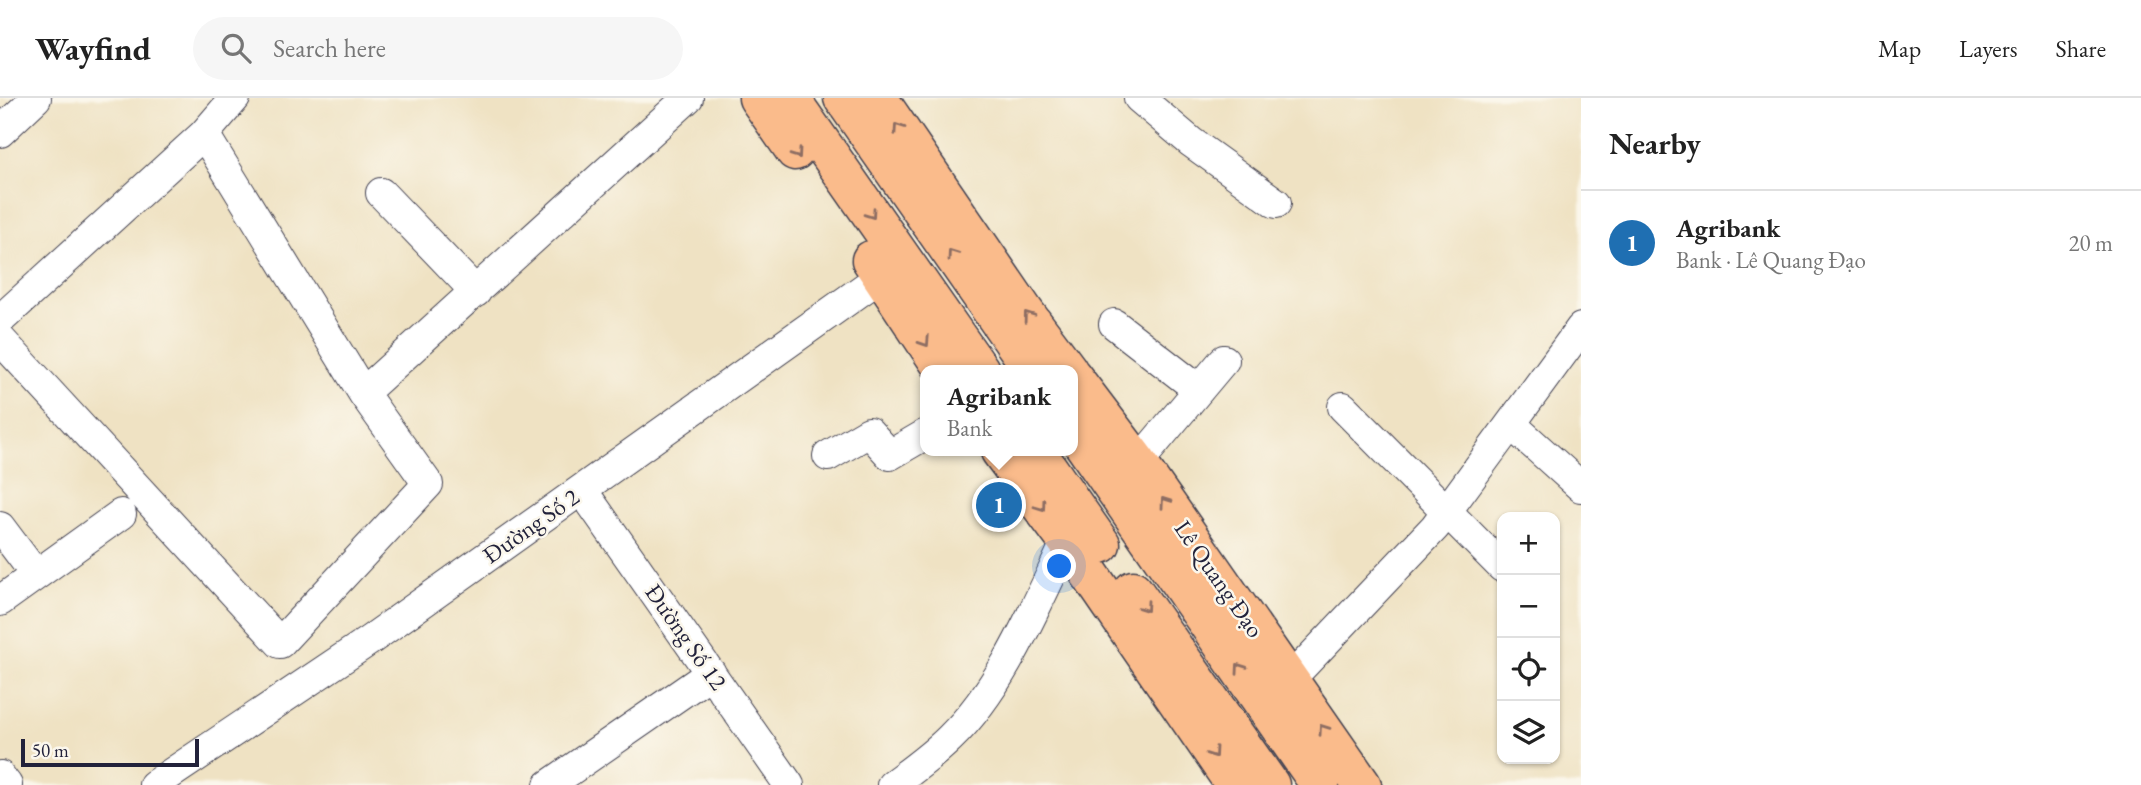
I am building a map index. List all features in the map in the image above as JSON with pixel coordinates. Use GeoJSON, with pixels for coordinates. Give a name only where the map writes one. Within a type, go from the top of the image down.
{"type":"FeatureCollection","features":[{"type":"Feature","properties":{"kind":"highway"},"geometry":{"type":"LineString","coordinates":[[758,98],[892,268],[976,365]]}},
{"type":"Feature","properties":{"kind":"highway"},"geometry":{"type":"LineString","coordinates":[[790,98],[892,268],[941,365]]}},
{"type":"Feature","properties":{"kind":"highway"},"geometry":{"type":"LineString","coordinates":[[844,98],[1030,365]]}},
{"type":"Feature","properties":{"kind":"highway"},"geometry":{"type":"LineString","coordinates":[[878,98],[1018,303],[1064,365]]}},
{"type":"Feature","properties":{"kind":"highway","name":"Lê Quang Đạo"},"geometry":{"type":"LineString","coordinates":[[1078,385],[1127,476],[1277,693],[1362,785]]}},
{"type":"Feature","properties":{"kind":"highway","name":"Lê Quang Đạo"},"geometry":{"type":"LineString","coordinates":[[1078,432],[1127,476]]}},
{"type":"Feature","properties":{"kind":"highway"},"geometry":{"type":"LineString","coordinates":[[1004,456],[1067,541],[1236,785]]}},
{"type":"Feature","properties":{"kind":"highway"},"geometry":{"type":"LineString","coordinates":[[1040,456],[1270,785]]}},
{"type":"Feature","properties":{"kind":"highway","name":"Lê Quang Đạo"},"geometry":{"type":"LineString","coordinates":[[1277,693],[1320,785]]}},
{"type":"Feature","properties":{"kind":"street"},"geometry":{"type":"LineString","coordinates":[[0,132],[36,98]]}},
{"type":"Feature","properties":{"kind":"street"},"geometry":{"type":"LineString","coordinates":[[0,320],[204,134],[235,98]]}},
{"type":"Feature","properties":{"kind":"street"},"geometry":{"type":"LineString","coordinates":[[363,393],[688,98]]}},
{"type":"Feature","properties":{"kind":"street"},"geometry":{"type":"LineString","coordinates":[[1139,98],[1191,142],[1276,203]]}},
{"type":"Feature","properties":{"kind":"street"},"geometry":{"type":"LineString","coordinates":[[0,339],[280,643],[428,484],[363,393],[204,134]]}},
{"type":"Feature","properties":{"kind":"street"},"geometry":{"type":"LineString","coordinates":[[381,194],[476,292]]}},
{"type":"Feature","properties":{"kind":"street","name":"Đường Số 2"},"geometry":{"type":"LineString","coordinates":[[154,785],[370,640],[892,268]]}},
{"type":"Feature","properties":{"kind":"street"},"geometry":{"type":"LineString","coordinates":[[1114,324],[1199,390]]}},
{"type":"Feature","properties":{"kind":"street"},"geometry":{"type":"LineString","coordinates":[[1277,693],[1435,527],[1581,328]]}},
{"type":"Feature","properties":{"kind":"street"},"geometry":{"type":"LineString","coordinates":[[1127,476],[1224,360]]}},
{"type":"Feature","properties":{"kind":"street"},"geometry":{"type":"LineString","coordinates":[[1343,407],[1497,562]]}},
{"type":"Feature","properties":{"kind":"street"},"geometry":{"type":"LineString","coordinates":[[1511,424],[1581,486]]}},
{"type":"Feature","properties":{"kind":"street"},"geometry":{"type":"LineString","coordinates":[[828,456],[869,432],[890,455],[920,438]]}},
{"type":"Feature","properties":{"kind":"street","name":"Đường Số 12"},"geometry":{"type":"LineString","coordinates":[[582,490],[789,785]]}},
{"type":"Feature","properties":{"kind":"street"},"geometry":{"type":"LineString","coordinates":[[0,601],[121,514]]}},
{"type":"Feature","properties":{"kind":"street"},"geometry":{"type":"LineString","coordinates":[[0,527],[36,575]]}},
{"type":"Feature","properties":{"kind":"street"},"geometry":{"type":"LineString","coordinates":[[892,785],[952,737],[973,712],[1012,655],[1067,541]]}},
{"type":"Feature","properties":{"kind":"street"},"geometry":{"type":"LineString","coordinates":[[549,785],[711,673]]}},
{"type":"Feature","properties":{"kind":"street"},"geometry":{"type":"LineString","coordinates":[[0,776],[7,785]]}},
{"type":"Feature","properties":{"kind":"place","name":"Agribank"},"geometry":{"type":"Point","coordinates":[999,505]}}]}
